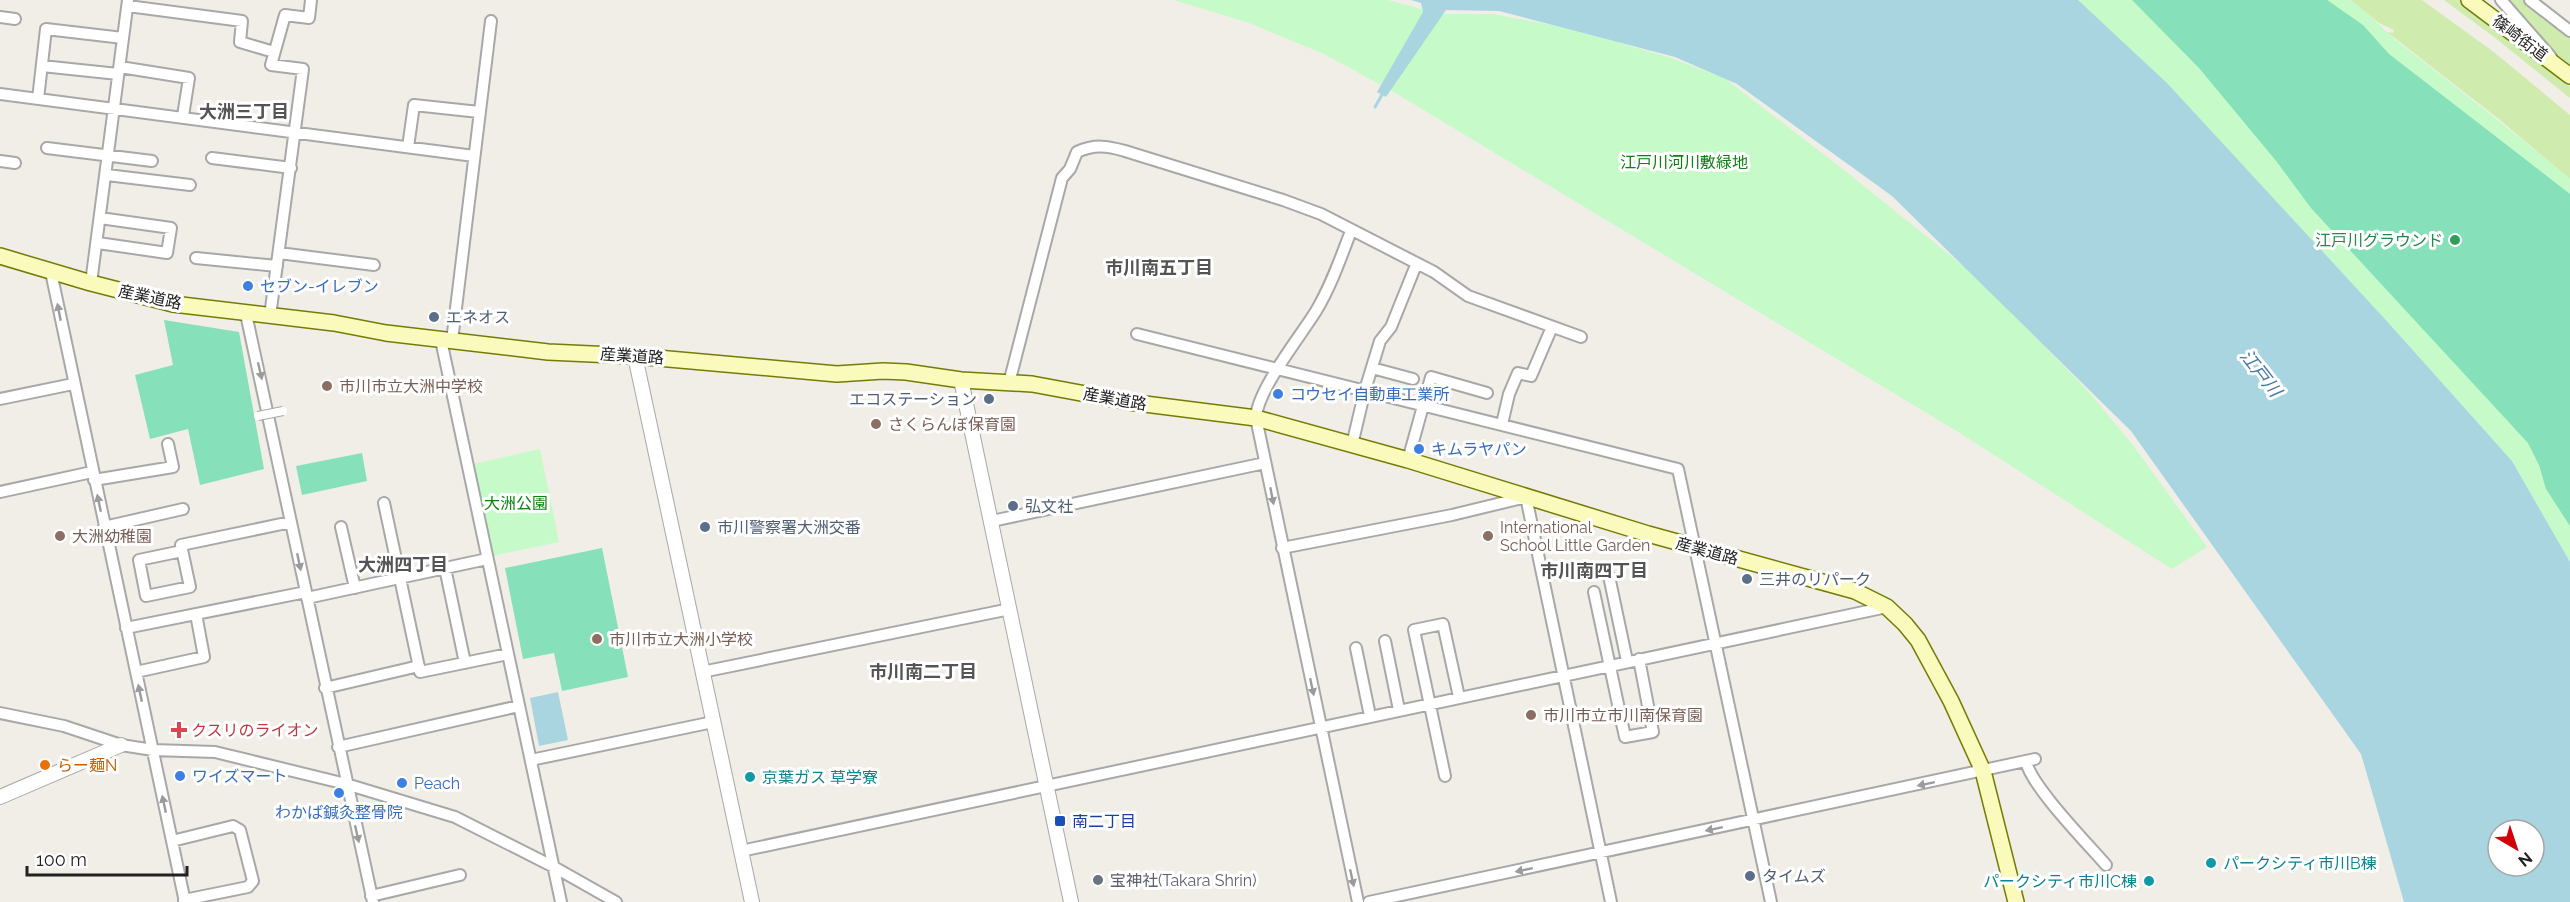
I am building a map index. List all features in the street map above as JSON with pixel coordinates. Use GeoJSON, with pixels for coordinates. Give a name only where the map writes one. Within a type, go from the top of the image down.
{"type":"FeatureCollection","features":[{"type":"Feature","properties":{"kind":"main road","name":"篠崎街道"},"geometry":{"type":"LineString","coordinates":[[2469,0],[2565,72]]}},
{"type":"Feature","properties":{"kind":"main road","name":"産業道路"},"geometry":{"type":"LineString","coordinates":[[0,256],[91,284],[174,304],[447,340],[548,352],[635,356],[837,374],[906,372],[961,380],[1032,384],[1129,402],[1256,418],[1407,460],[1696,548],[1855,591],[1887,607],[1917,640],[1964,728],[1983,771],[2016,902]]}},
{"type":"Feature","properties":{"kind":"street"},"geometry":{"type":"LineString","coordinates":[[270,316],[303,69],[272,65],[285,15],[309,18],[311,0]]}},
{"type":"Feature","properties":{"kind":"street"},"geometry":{"type":"LineString","coordinates":[[2501,0],[2565,72]]}},
{"type":"Feature","properties":{"kind":"street"},"geometry":{"type":"LineString","coordinates":[[2530,0],[2570,30]]}},
{"type":"Feature","properties":{"kind":"street"},"geometry":{"type":"LineString","coordinates":[[91,284],[128,3],[242,21],[240,42],[274,52]]}},
{"type":"Feature","properties":{"kind":"street"},"geometry":{"type":"LineString","coordinates":[[0,17],[15,19]]}},
{"type":"Feature","properties":{"kind":"street"},"geometry":{"type":"LineString","coordinates":[[491,21],[447,340],[487,559],[561,902]]}},
{"type":"Feature","properties":{"kind":"street"},"geometry":{"type":"LineString","coordinates":[[38,99],[46,29],[123,38]]}},
{"type":"Feature","properties":{"kind":"street"},"geometry":{"type":"LineString","coordinates":[[42,66],[119,70],[189,78],[183,116]]}},
{"type":"Feature","properties":{"kind":"street"},"geometry":{"type":"LineString","coordinates":[[0,94],[183,116],[474,156]]}},
{"type":"Feature","properties":{"kind":"street"},"geometry":{"type":"LineString","coordinates":[[408,147],[414,105],[479,112]]}},
{"type":"Feature","properties":{"kind":"street"},"geometry":{"type":"LineString","coordinates":[[1009,382],[1062,178],[1070,169],[1077,152],[1090,146],[1105,146],[1125,151],[1321,214],[1416,265],[1434,272],[1468,296],[1508,313],[1531,317],[1581,337]]}},
{"type":"Feature","properties":{"kind":"street"},"geometry":{"type":"LineString","coordinates":[[47,148],[152,161]]}},
{"type":"Feature","properties":{"kind":"street"},"geometry":{"type":"LineString","coordinates":[[212,158],[291,168]]}},
{"type":"Feature","properties":{"kind":"street"},"geometry":{"type":"LineString","coordinates":[[0,161],[15,163]]}},
{"type":"Feature","properties":{"kind":"street"},"geometry":{"type":"LineString","coordinates":[[107,175],[190,185]]}},
{"type":"Feature","properties":{"kind":"street"},"geometry":{"type":"LineString","coordinates":[[98,243],[167,253],[171,228],[100,219]]}},
{"type":"Feature","properties":{"kind":"street"},"geometry":{"type":"LineString","coordinates":[[1351,231],[1317,310],[1258,403],[1256,418],[1358,902]]}},
{"type":"Feature","properties":{"kind":"street"},"geometry":{"type":"LineString","coordinates":[[279,253],[374,265]]}},
{"type":"Feature","properties":{"kind":"street"},"geometry":{"type":"LineString","coordinates":[[196,258],[277,266]]}},
{"type":"Feature","properties":{"kind":"street"},"geometry":{"type":"LineString","coordinates":[[1352,445],[1380,341],[1391,327],[1416,265]]}},
{"type":"Feature","properties":{"kind":"street"},"geometry":{"type":"LineString","coordinates":[[51,272],[184,901],[248,887],[253,881],[240,830],[233,826],[172,841]]}},
{"type":"Feature","properties":{"kind":"street"},"geometry":{"type":"LineString","coordinates":[[246,314],[372,899],[460,874]]}},
{"type":"Feature","properties":{"kind":"street"},"geometry":{"type":"LineString","coordinates":[[1502,424],[1509,394],[1518,373],[1531,376],[1552,327]]}},
{"type":"Feature","properties":{"kind":"street"},"geometry":{"type":"LineString","coordinates":[[1137,334],[1678,469],[1771,902]]}},
{"type":"Feature","properties":{"kind":"street"},"geometry":{"type":"LineString","coordinates":[[635,356],[752,902]]}},
{"type":"Feature","properties":{"kind":"street"},"geometry":{"type":"LineString","coordinates":[[1372,368],[1413,379]]}},
{"type":"Feature","properties":{"kind":"street"},"geometry":{"type":"LineString","coordinates":[[1407,460],[1425,405],[1431,377],[1487,393]]}},
{"type":"Feature","properties":{"kind":"street"},"geometry":{"type":"LineString","coordinates":[[961,380],[1071,902]]}},
{"type":"Feature","properties":{"kind":"street"},"geometry":{"type":"LineString","coordinates":[[0,399],[73,384]]}},
{"type":"Feature","properties":{"kind":"street"},"geometry":{"type":"LineString","coordinates":[[258,416],[283,411]]}},
{"type":"Feature","properties":{"kind":"street"},"geometry":{"type":"LineString","coordinates":[[0,492],[93,476],[173,467],[168,444]]}},
{"type":"Feature","properties":{"kind":"street"},"geometry":{"type":"LineString","coordinates":[[992,521],[1265,463]]}},
{"type":"Feature","properties":{"kind":"street"},"geometry":{"type":"LineString","coordinates":[[1282,548],[1452,515],[1526,496],[1611,902]]}},
{"type":"Feature","properties":{"kind":"street"},"geometry":{"type":"LineString","coordinates":[[384,503],[420,672],[508,654]]}},
{"type":"Feature","properties":{"kind":"street"},"geometry":{"type":"LineString","coordinates":[[104,527],[183,509]]}},
{"type":"Feature","properties":{"kind":"street"},"geometry":{"type":"LineString","coordinates":[[182,551],[139,560],[146,596],[190,587],[181,545],[291,522]]}},
{"type":"Feature","properties":{"kind":"street"},"geometry":{"type":"LineString","coordinates":[[341,527],[355,588]]}},
{"type":"Feature","properties":{"kind":"street"},"geometry":{"type":"LineString","coordinates":[[126,628],[355,588],[487,559]]}},
{"type":"Feature","properties":{"kind":"street"},"geometry":{"type":"LineString","coordinates":[[444,568],[465,663]]}},
{"type":"Feature","properties":{"kind":"street"},"geometry":{"type":"LineString","coordinates":[[1609,576],[1627,661]]}},
{"type":"Feature","properties":{"kind":"street"},"geometry":{"type":"LineString","coordinates":[[1594,592],[1625,737],[1653,732],[1639,659]]}},
{"type":"Feature","properties":{"kind":"street"},"geometry":{"type":"LineString","coordinates":[[741,850],[1887,607]]}},
{"type":"Feature","properties":{"kind":"street"},"geometry":{"type":"LineString","coordinates":[[702,672],[1010,609]]}},
{"type":"Feature","properties":{"kind":"street"},"geometry":{"type":"LineString","coordinates":[[136,672],[204,657],[196,614]]}},
{"type":"Feature","properties":{"kind":"street"},"geometry":{"type":"LineString","coordinates":[[1444,776],[1414,630],[1443,624],[1459,697]]}},
{"type":"Feature","properties":{"kind":"street"},"geometry":{"type":"LineString","coordinates":[[1385,641],[1399,710]]}},
{"type":"Feature","properties":{"kind":"street"},"geometry":{"type":"LineString","coordinates":[[1356,648],[1370,716]]}},
{"type":"Feature","properties":{"kind":"street"},"geometry":{"type":"LineString","coordinates":[[325,688],[419,666]]}},
{"type":"Feature","properties":{"kind":"street"},"geometry":{"type":"LineString","coordinates":[[338,747],[519,706]]}},
{"type":"Feature","properties":{"kind":"street"},"geometry":{"type":"LineString","coordinates":[[0,713],[64,726],[121,745],[153,750],[215,752],[346,784],[455,817],[554,867],[615,902]]}},
{"type":"Feature","properties":{"kind":"street"},"geometry":{"type":"LineString","coordinates":[[531,760],[713,722]]}},
{"type":"Feature","properties":{"kind":"street"},"geometry":{"type":"LineString","coordinates":[[0,797],[121,745]]}},
{"type":"Feature","properties":{"kind":"street"},"geometry":{"type":"LineString","coordinates":[[1370,902],[2031,760],[2027,769],[2106,865]]}},
{"type":"Feature","properties":{"kind":"green space","name":"江戸川河川敷緑地"},"geometry":{"type":"Polygon","coordinates":[[[1174,0],[1388,0],[1440,14],[1493,14],[1552,25],[1613,41],[1671,58],[1724,78],[1839,166],[1971,272],[2088,391],[2132,444],[2207,547],[2172,569],[1955,430],[1392,91],[1324,54],[1249,23],[1174,0]]]}},
{"type":"Feature","properties":{"kind":"green space","name":"江戸川グラウンド"},"geometry":{"type":"Polygon","coordinates":[[[2078,0],[2350,0],[2395,40],[2570,179],[2570,562],[2512,461],[2384,318],[2167,83],[2078,0]]]}},
{"type":"Feature","properties":{"kind":"green space","name":"江戸川グラウンド"},"geometry":{"type":"Polygon","coordinates":[[[2132,0],[2327,0],[2363,25],[2389,54],[2570,194],[2570,526],[2546,489],[2539,465],[2528,443],[2311,208],[2277,162],[2199,68],[2132,0]]]}},
{"type":"Feature","properties":{"kind":"green space"},"geometry":{"type":"Polygon","coordinates":[[[2350,0],[2422,0],[2495,53],[2570,115],[2570,179],[2500,120],[2387,32],[2393,33],[2394,30],[2379,23],[2350,0]]]}},
{"type":"Feature","properties":{"kind":"green space"},"geometry":{"type":"Polygon","coordinates":[[[2444,0],[2459,0],[2502,31],[2570,86],[2570,98],[2494,37],[2444,0]]]}},
{"type":"Feature","properties":{"kind":"green space"},"geometry":{"type":"Polygon","coordinates":[[[2505,0],[2525,0],[2570,35],[2570,65],[2563,63],[2505,0]]]}},
{"type":"Feature","properties":{"kind":"green space"},"geometry":{"type":"Polygon","coordinates":[[[164,320],[239,332],[264,469],[200,485],[188,429],[150,439],[135,375],[173,365],[164,320]]]}},
{"type":"Feature","properties":{"kind":"green space","name":"大洲公園"},"geometry":{"type":"Polygon","coordinates":[[[540,449],[559,542],[492,556],[473,464],[540,449]]]}},
{"type":"Feature","properties":{"kind":"green space"},"geometry":{"type":"Polygon","coordinates":[[[362,453],[367,481],[302,495],[296,466],[362,453]]]}},
{"type":"Feature","properties":{"kind":"green space"},"geometry":{"type":"Polygon","coordinates":[[[602,548],[628,677],[562,691],[554,653],[523,659],[505,568],[602,548]]]}},
{"type":"Feature","properties":{"kind":"water","name":"江戸川"},"geometry":{"type":"Polygon","coordinates":[[[1411,0],[2078,0],[2167,83],[2384,318],[2512,461],[2570,562],[2570,902],[2404,902],[2361,754],[2131,431],[1892,196],[1737,84],[1675,57],[1499,11],[1446,10],[1386,97],[1377,92],[1423,12],[1421,3],[1411,0]]]}},
{"type":"Feature","properties":{"kind":"water"},"geometry":{"type":"Polygon","coordinates":[[[558,692],[568,740],[539,746],[530,698],[558,692]]]}},
{"type":"Feature","properties":{"kind":"waterway"},"geometry":{"type":"LineString","coordinates":[[1375,107],[1383,93]]}},
{"type":"Feature","properties":{"kind":"place","name":"江戸川グラウンド"},"geometry":{"type":"Point","coordinates":[2455,240]}},
{"type":"Feature","properties":{"kind":"place","name":"セブン-イレブン"},"geometry":{"type":"Point","coordinates":[248,286]}},
{"type":"Feature","properties":{"kind":"place","name":"エネオス"},"geometry":{"type":"Point","coordinates":[434,317]}},
{"type":"Feature","properties":{"kind":"place","name":"市川市立大洲中学校"},"geometry":{"type":"Point","coordinates":[327,386]}},
{"type":"Feature","properties":{"kind":"place","name":"コウセイ自動車工業所"},"geometry":{"type":"Point","coordinates":[1278,394]}},
{"type":"Feature","properties":{"kind":"place","name":"エコステーション"},"geometry":{"type":"Point","coordinates":[989,399]}},
{"type":"Feature","properties":{"kind":"place","name":"さくらんぼ保育園"},"geometry":{"type":"Point","coordinates":[876,424]}},
{"type":"Feature","properties":{"kind":"place","name":"キムラヤパン"},"geometry":{"type":"Point","coordinates":[1419,449]}},
{"type":"Feature","properties":{"kind":"place","name":"弘文社"},"geometry":{"type":"Point","coordinates":[1013,506]}},
{"type":"Feature","properties":{"kind":"place","name":"市川警察署大洲交番"},"geometry":{"type":"Point","coordinates":[705,527]}},
{"type":"Feature","properties":{"kind":"place","name":"大洲幼稚園"},"geometry":{"type":"Point","coordinates":[60,536]}},
{"type":"Feature","properties":{"kind":"place","name":"International School Little Garden"},"geometry":{"type":"Point","coordinates":[1488,536]}},
{"type":"Feature","properties":{"kind":"place","name":"三井のリパーク"},"geometry":{"type":"Point","coordinates":[1747,579]}},
{"type":"Feature","properties":{"kind":"place","name":"市川市立大洲小学校"},"geometry":{"type":"Point","coordinates":[597,639]}},
{"type":"Feature","properties":{"kind":"place","name":"市川市立市川南保育園"},"geometry":{"type":"Point","coordinates":[1531,715]}},
{"type":"Feature","properties":{"kind":"place","name":"クスリのライオン"},"geometry":{"type":"Point","coordinates":[179,730]}},
{"type":"Feature","properties":{"kind":"place","name":"らー麺N"},"geometry":{"type":"Point","coordinates":[45,765]}},
{"type":"Feature","properties":{"kind":"place","name":"ワイズマート"},"geometry":{"type":"Point","coordinates":[180,776]}},
{"type":"Feature","properties":{"kind":"place","name":"京葉ガス 草学寮"},"geometry":{"type":"Point","coordinates":[750,777]}},
{"type":"Feature","properties":{"kind":"place","name":"Peach"},"geometry":{"type":"Point","coordinates":[402,783]}},
{"type":"Feature","properties":{"kind":"place","name":"わかば鍼灸整骨院"},"geometry":{"type":"Point","coordinates":[339,793]}},
{"type":"Feature","properties":{"kind":"place","name":"南二丁目"},"geometry":{"type":"Point","coordinates":[1060,821]}},
{"type":"Feature","properties":{"kind":"place","name":"パークシティ市川B棟"},"geometry":{"type":"Point","coordinates":[2211,863]}},
{"type":"Feature","properties":{"kind":"place","name":"タイムズ"},"geometry":{"type":"Point","coordinates":[1750,876]}},
{"type":"Feature","properties":{"kind":"place","name":"宝神社(Takara Shrin)"},"geometry":{"type":"Point","coordinates":[1098,880]}},
{"type":"Feature","properties":{"kind":"place","name":"パークシティ市川C棟"},"geometry":{"type":"Point","coordinates":[2149,881]}},
{"type":"Feature","properties":{"kind":"district","name":"大洲三丁目"},"geometry":{"type":"Point","coordinates":[244,111]}},
{"type":"Feature","properties":{"kind":"district","name":"市川南五丁目"},"geometry":{"type":"Point","coordinates":[1159,267]}},
{"type":"Feature","properties":{"kind":"district","name":"大洲四丁目"},"geometry":{"type":"Point","coordinates":[403,564]}},
{"type":"Feature","properties":{"kind":"district","name":"市川南四丁目"},"geometry":{"type":"Point","coordinates":[1594,570]}},
{"type":"Feature","properties":{"kind":"district","name":"市川南二丁目"},"geometry":{"type":"Point","coordinates":[923,671]}}]}
